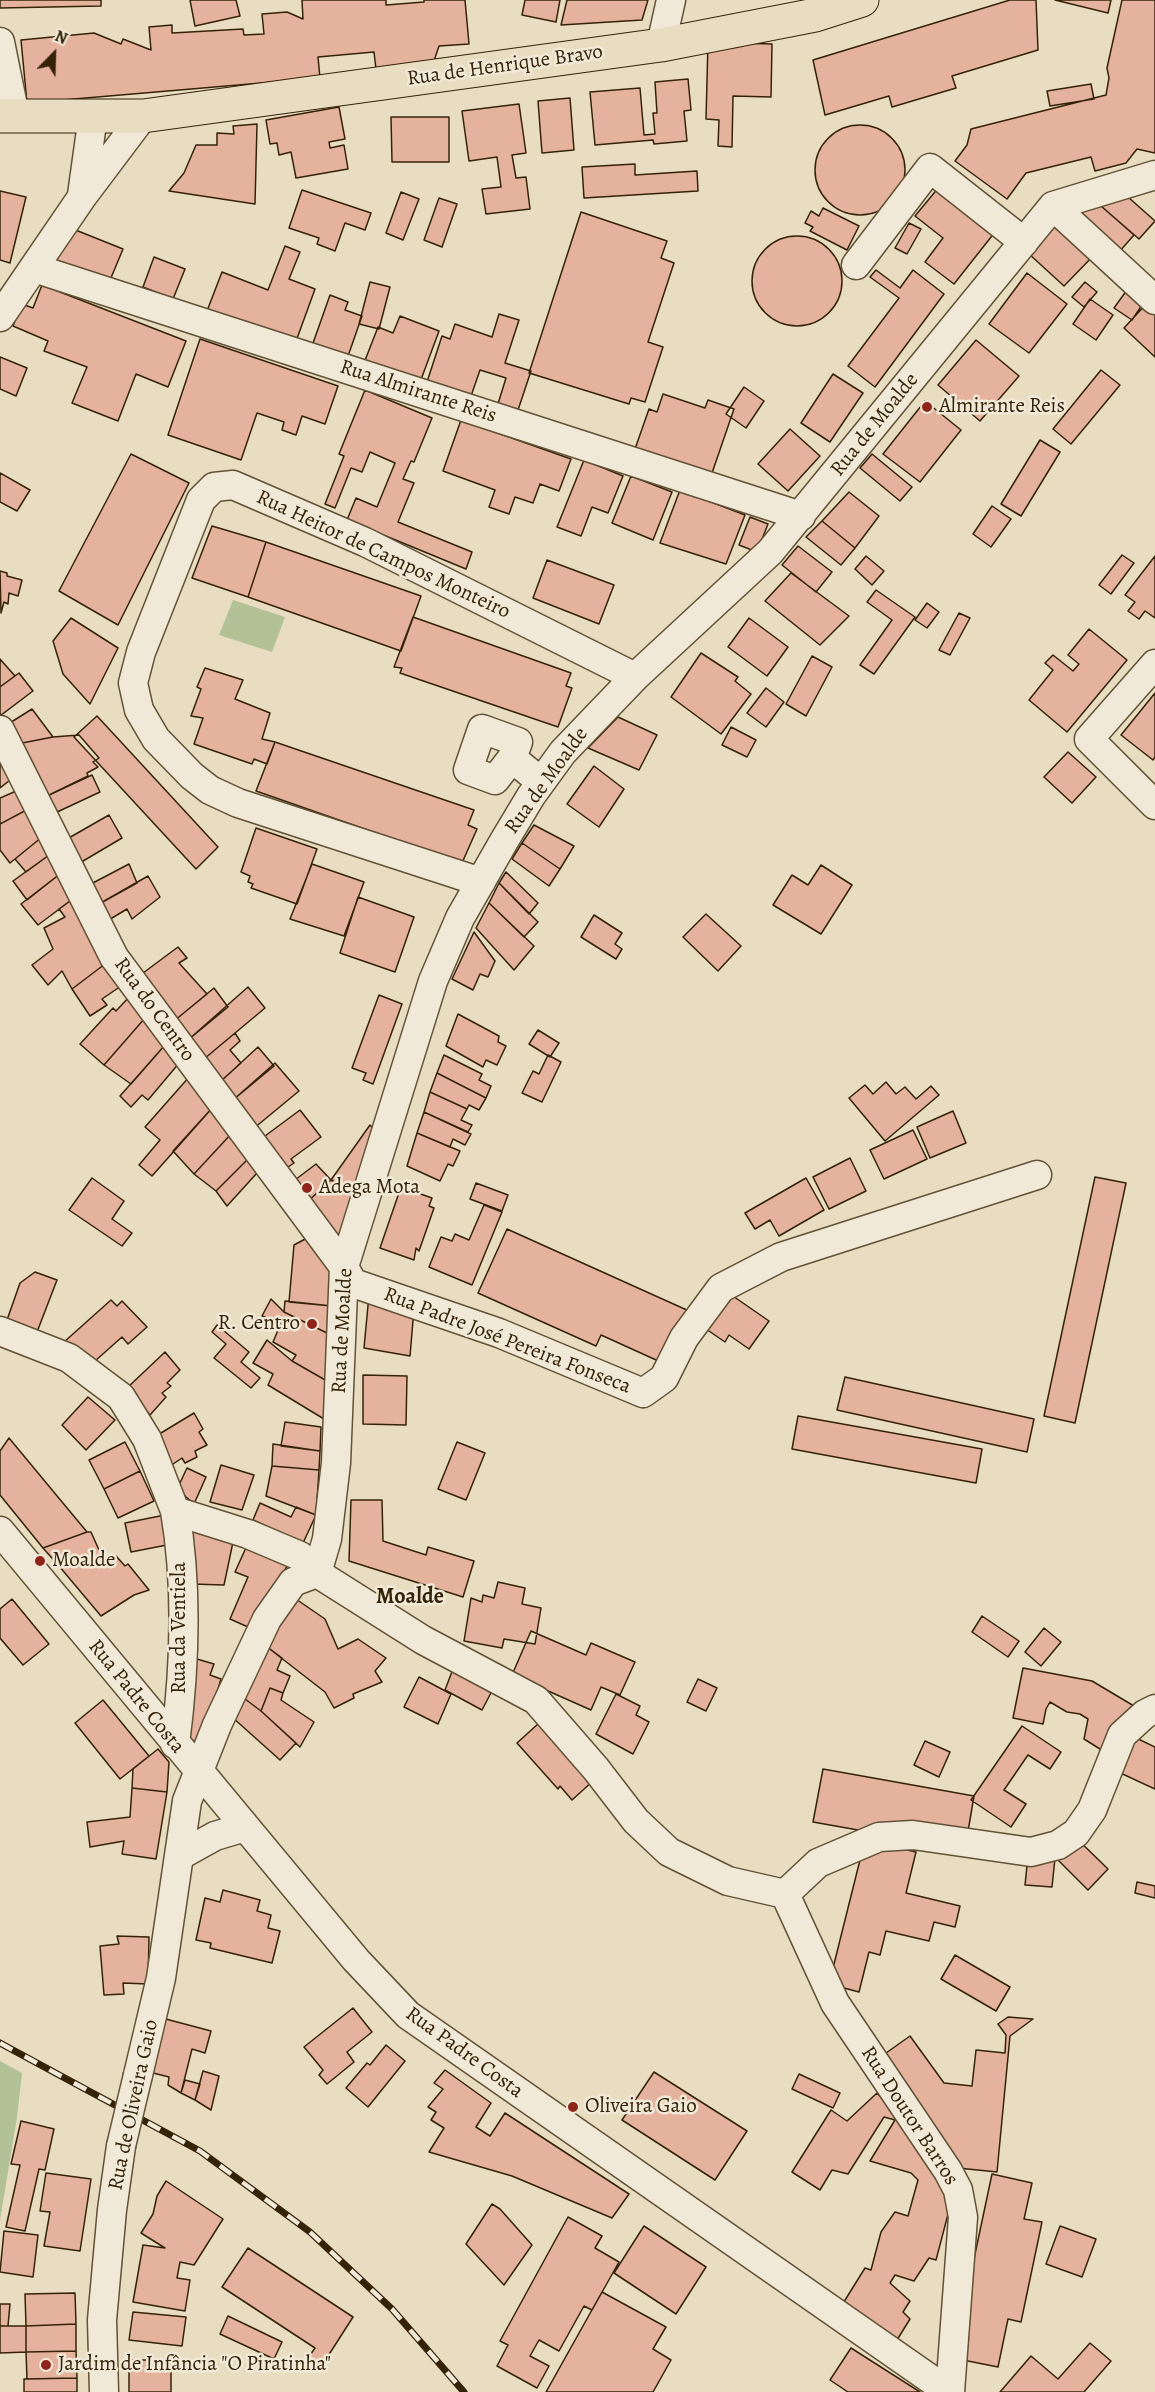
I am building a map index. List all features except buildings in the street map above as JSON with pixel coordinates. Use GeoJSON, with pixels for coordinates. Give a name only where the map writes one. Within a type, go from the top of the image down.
{"type":"FeatureCollection","features":[{"type":"Feature","properties":{"kind":"main road","name":"Rua de Henrique Bravo"},"geometry":{"type":"LineString","coordinates":[[8,116],[143,116],[661,45],[815,15],[862,0]]}},
{"type":"Feature","properties":{"kind":"street"},"geometry":{"type":"LineString","coordinates":[[661,45],[671,0]]}},
{"type":"Feature","properties":{"kind":"street"},"geometry":{"type":"LineString","coordinates":[[0,42],[8,116]]}},
{"type":"Feature","properties":{"kind":"street"},"geometry":{"type":"LineString","coordinates":[[82,197],[93,116]]}},
{"type":"Feature","properties":{"kind":"street"},"geometry":{"type":"LineString","coordinates":[[0,318],[82,197],[143,116]]}},
{"type":"Feature","properties":{"kind":"street"},"geometry":{"type":"LineString","coordinates":[[856,265],[930,168],[1024,242]]}},
{"type":"Feature","properties":{"kind":"street"},"geometry":{"type":"LineString","coordinates":[[1053,206],[1155,175]]}},
{"type":"Feature","properties":{"kind":"street"},"geometry":{"type":"LineString","coordinates":[[1053,206],[1155,300]]}},
{"type":"Feature","properties":{"kind":"street","name":"Rua de Moalde"},"geometry":{"type":"LineString","coordinates":[[316,1573],[327,1539],[336,1463],[344,1267],[433,981],[460,918],[531,796],[563,752],[635,677],[770,552],[1053,206]]}},
{"type":"Feature","properties":{"kind":"street","name":"Rua Almirante Reis"},"geometry":{"type":"LineString","coordinates":[[34,268],[801,516]]}},
{"type":"Feature","properties":{"kind":"street","name":"Rua Heitor de Campos Monteiro"},"geometry":{"type":"LineString","coordinates":[[481,882],[238,803],[210,790],[192,776],[156,739],[139,710],[133,683],[141,652],[201,500],[214,487],[232,485],[365,542],[635,677]]}},
{"type":"Feature","properties":{"kind":"street"},"geometry":{"type":"LineString","coordinates":[[1155,664],[1089,739],[1155,805]]}},
{"type":"Feature","properties":{"kind":"street","name":"Rua do Centro"},"geometry":{"type":"LineString","coordinates":[[0,730],[114,957],[344,1267]]}},
{"type":"Feature","properties":{"kind":"street"},"geometry":{"type":"LineString","coordinates":[[512,758],[541,782]]}},
{"type":"Feature","properties":{"kind":"street","name":"Rua Padre José Pereira Fonseca"},"geometry":{"type":"LineString","coordinates":[[344,1267],[353,1283],[499,1333],[643,1393],[664,1378],[684,1338],[721,1288],[781,1257],[1037,1175]]}},
{"type":"Feature","properties":{"kind":"street","name":"Rua da Ventiela"},"geometry":{"type":"LineString","coordinates":[[0,1331],[69,1358],[122,1397],[147,1439],[175,1511],[179,1536],[184,1627],[180,1704],[175,1744]]}},
{"type":"Feature","properties":{"kind":"street"},"geometry":{"type":"LineString","coordinates":[[175,1511],[248,1534],[300,1556],[316,1573],[423,1640],[536,1700],[596,1769],[636,1821],[669,1852],[728,1881],[785,1894],[818,1863],[879,1837],[913,1835],[1030,1852],[1058,1845],[1076,1833],[1092,1810],[1122,1734],[1145,1714],[1155,1709]]}},
{"type":"Feature","properties":{"kind":"street","name":"Rua Padre Costa"},"geometry":{"type":"LineString","coordinates":[[0,1531],[356,1960],[408,2016],[950,2392]]}},
{"type":"Feature","properties":{"kind":"street","name":"Rua de Oliveira Gaio"},"geometry":{"type":"LineString","coordinates":[[104,2392],[102,2320],[112,2210],[121,2146],[161,1978],[187,1801],[267,1619],[293,1582],[316,1573]]}},
{"type":"Feature","properties":{"kind":"street"},"geometry":{"type":"LineString","coordinates":[[179,1856],[215,1836],[245,1827]]}},
{"type":"Feature","properties":{"kind":"street","name":"Rua Doutor Barros"},"geometry":{"type":"LineString","coordinates":[[785,1894],[835,2003],[948,2170],[958,2190],[963,2217],[950,2392]]}},
{"type":"Feature","properties":{"kind":"green space"},"geometry":{"type":"Polygon","coordinates":[[[233,600],[285,617],[272,652],[219,635],[233,600]]]}},
{"type":"Feature","properties":{"kind":"green space"},"geometry":{"type":"Polygon","coordinates":[[[0,2061],[22,2073],[0,2220],[0,2061]]]}},
{"type":"Feature","properties":{"kind":"railway"},"geometry":{"type":"LineString","coordinates":[[0,2043],[200,2151],[310,2232],[392,2309],[464,2392]]}},
{"type":"Feature","properties":{"kind":"place","name":"Almirante Reis"},"geometry":{"type":"Point","coordinates":[927,407]}},
{"type":"Feature","properties":{"kind":"place","name":"Adega Mota"},"geometry":{"type":"Point","coordinates":[307,1188]}},
{"type":"Feature","properties":{"kind":"place","name":"R. Centro"},"geometry":{"type":"Point","coordinates":[312,1324]}},
{"type":"Feature","properties":{"kind":"place","name":"Moalde"},"geometry":{"type":"Point","coordinates":[40,1561]}},
{"type":"Feature","properties":{"kind":"place","name":"Oliveira Gaio"},"geometry":{"type":"Point","coordinates":[573,2107]}},
{"type":"Feature","properties":{"kind":"place","name":"Jardim de Infância \"O Piratinha\""},"geometry":{"type":"Point","coordinates":[46,2365]}},
{"type":"Feature","properties":{"kind":"district","name":"Moalde"},"geometry":{"type":"Point","coordinates":[410,1598]}}]}
